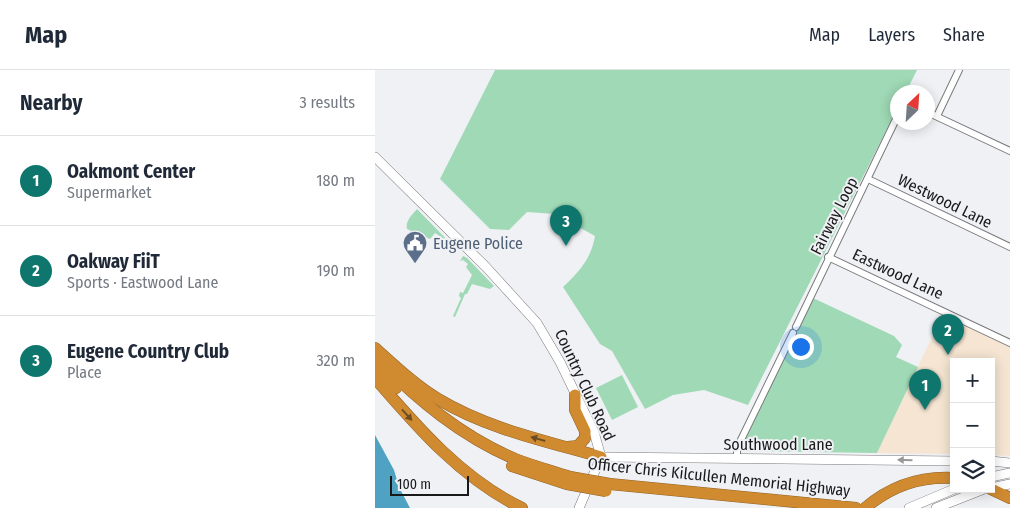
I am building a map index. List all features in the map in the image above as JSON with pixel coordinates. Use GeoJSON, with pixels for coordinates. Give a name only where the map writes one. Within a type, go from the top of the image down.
{"type":"FeatureCollection","features":[{"type":"Feature","properties":{"kind":"highway"},"geometry":{"type":"LineString","coordinates":[[375,348],[418,385],[457,409],[487,423],[601,457]]}},
{"type":"Feature","properties":{"kind":"highway","name":"Officer Chris Kilcullen Memorial Highway"},"geometry":{"type":"LineString","coordinates":[[375,357],[412,394],[449,423],[483,444],[517,460],[569,480]]}},
{"type":"Feature","properties":{"kind":"highway","name":"Officer Chris Kilcullen Memorial Highway"},"geometry":{"type":"LineString","coordinates":[[375,369],[445,429],[481,452],[514,467],[608,487],[785,508]]}},
{"type":"Feature","properties":{"kind":"highway"},"geometry":{"type":"LineString","coordinates":[[375,378],[445,454],[493,492],[522,508]]}},
{"type":"Feature","properties":{"kind":"highway"},"geometry":{"type":"LineString","coordinates":[[566,447],[578,446],[585,438],[585,431],[575,410],[575,395]]}},
{"type":"Feature","properties":{"kind":"highway"},"geometry":{"type":"LineString","coordinates":[[865,508],[891,490],[923,479],[950,478]]}},
{"type":"Feature","properties":{"kind":"highway","name":"Officer Chris Kilcullen Memorial Highway"},"geometry":{"type":"LineString","coordinates":[[608,487],[856,508]]}},
{"type":"Feature","properties":{"kind":"highway"},"geometry":{"type":"LineString","coordinates":[[995,490],[1010,498]]}},
{"type":"Feature","properties":{"kind":"main road","name":"Country Club Road"},"geometry":{"type":"LineString","coordinates":[[375,157],[529,313],[552,346],[594,432],[601,457],[579,508]]}},
{"type":"Feature","properties":{"kind":"main road","name":"Southwood Lane"},"geometry":{"type":"LineString","coordinates":[[601,457],[950,461]]}},
{"type":"Feature","properties":{"kind":"main road"},"geometry":{"type":"LineString","coordinates":[[995,462],[1010,464]]}},
{"type":"Feature","properties":{"kind":"main road"},"geometry":{"type":"LineString","coordinates":[[995,476],[1010,473]]}},
{"type":"Feature","properties":{"kind":"main road"},"geometry":{"type":"LineString","coordinates":[[995,487],[1010,484]]}},
{"type":"Feature","properties":{"kind":"main road"},"geometry":{"type":"LineString","coordinates":[[909,508],[950,491]]}},
{"type":"Feature","properties":{"kind":"main road"},"geometry":{"type":"LineString","coordinates":[[936,508],[975,493]]}},
{"type":"Feature","properties":{"kind":"street"},"geometry":{"type":"LineString","coordinates":[[959,70],[937,116],[1010,150]]}},
{"type":"Feature","properties":{"kind":"street","name":"Fairway Loop"},"geometry":{"type":"LineString","coordinates":[[737,460],[737,448],[744,432],[891,130]]}},
{"type":"Feature","properties":{"kind":"street","name":"Westwood Lane"},"geometry":{"type":"LineString","coordinates":[[867,179],[1010,247]]}},
{"type":"Feature","properties":{"kind":"street","name":"Eastwood Lane"},"geometry":{"type":"LineString","coordinates":[[828,256],[1010,343]]}},
{"type":"Feature","properties":{"kind":"shaded area"},"geometry":{"type":"Polygon","coordinates":[[[943,314],[1010,346],[1010,456],[995,455],[995,358],[950,358],[950,454],[877,453],[943,314]]]}},
{"type":"Feature","properties":{"kind":"green space"},"geometry":{"type":"Polygon","coordinates":[[[495,70],[917,70],[910,85],[890,85],[890,123],[748,405],[704,390],[673,395],[645,409],[612,351],[600,344],[563,287],[574,276],[591,252],[595,236],[555,214],[527,212],[509,230],[490,229],[440,179],[495,70]]]}},
{"type":"Feature","properties":{"kind":"green space"},"geometry":{"type":"Polygon","coordinates":[[[417,209],[454,247],[451,250],[446,240],[435,233],[430,239],[407,229],[408,221],[417,209]]]}},
{"type":"Feature","properties":{"kind":"green space"},"geometry":{"type":"Polygon","coordinates":[[[463,256],[494,286],[490,289],[472,284],[467,294],[465,294],[455,317],[453,316],[461,298],[459,296],[460,292],[463,293],[472,275],[466,267],[468,264],[463,260],[460,261],[463,256]]]}},
{"type":"Feature","properties":{"kind":"green space"},"geometry":{"type":"Polygon","coordinates":[[[813,298],[894,336],[902,345],[896,357],[918,367],[877,453],[743,451],[742,444],[813,298]]]}},
{"type":"Feature","properties":{"kind":"green space"},"geometry":{"type":"Polygon","coordinates":[[[622,375],[638,407],[612,420],[596,388],[622,375]]]}},
{"type":"Feature","properties":{"kind":"water"},"geometry":{"type":"Polygon","coordinates":[[[375,435],[394,470],[399,487],[410,508],[375,508],[375,435]]]}},
{"type":"Feature","properties":{"kind":"place","name":"Eugene Country Club"},"geometry":{"type":"Point","coordinates":[566,246]}},
{"type":"Feature","properties":{"kind":"place","name":"Eugene Police"},"geometry":{"type":"Point","coordinates":[415,264]}},
{"type":"Feature","properties":{"kind":"place","name":"Oakway FiiT"},"geometry":{"type":"Point","coordinates":[948,355]}},
{"type":"Feature","properties":{"kind":"place","name":"Oakmont Center"},"geometry":{"type":"Point","coordinates":[925,410]}}]}
